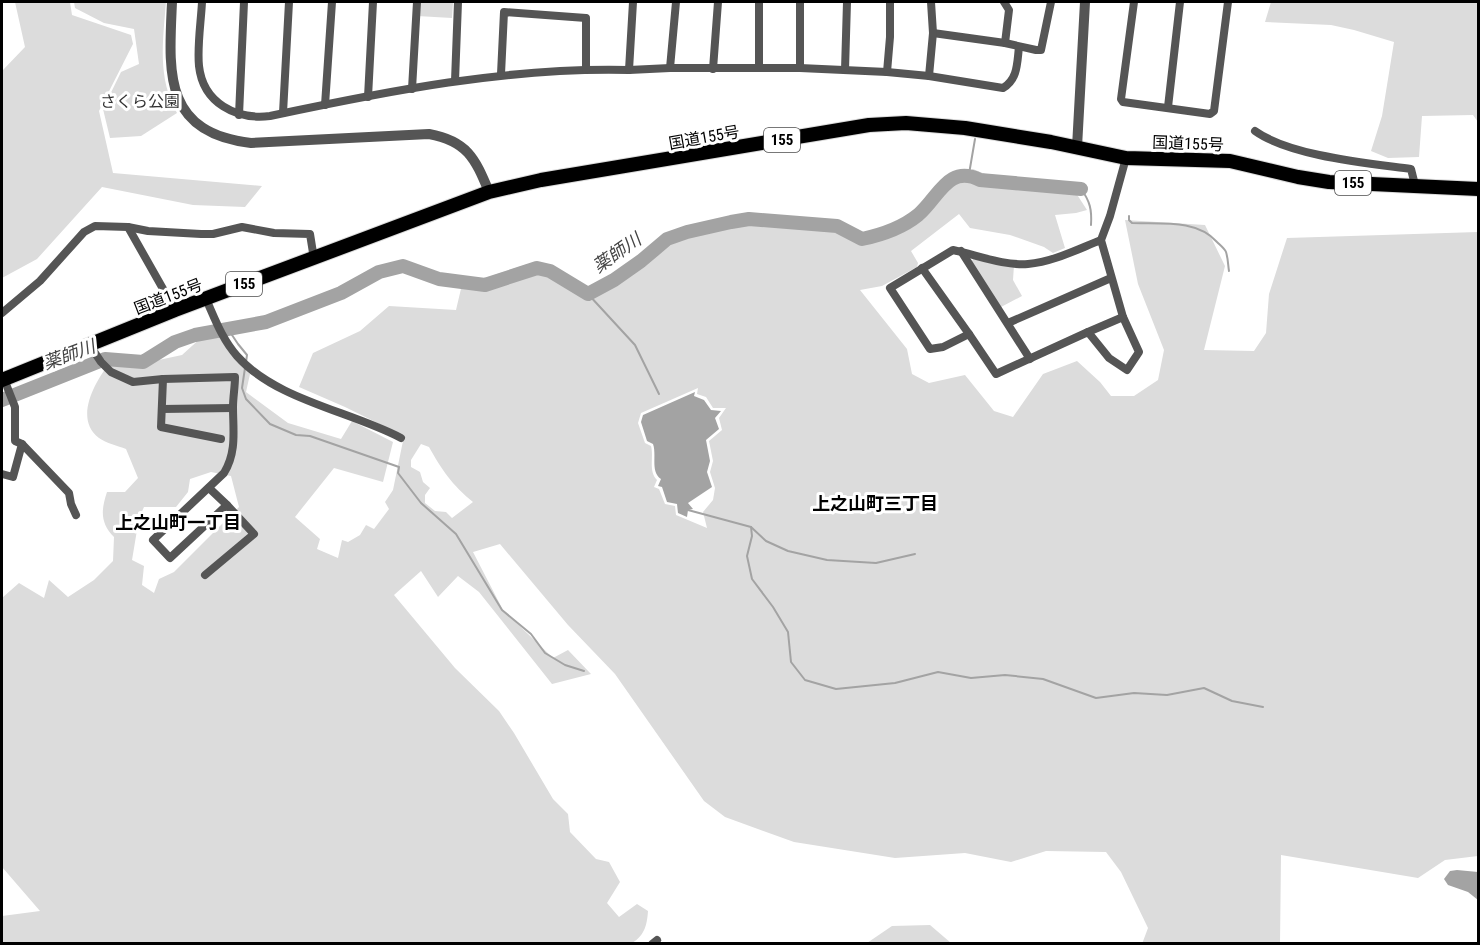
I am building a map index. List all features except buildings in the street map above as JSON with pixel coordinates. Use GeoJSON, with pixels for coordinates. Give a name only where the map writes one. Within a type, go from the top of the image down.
{"type":"FeatureCollection","features":[{"type":"Feature","properties":{"kind":"highway","name":"国道155号"},"geometry":{"type":"LineString","coordinates":[[3,380],[175,310],[489,192],[541,180],[879,124],[906,123],[965,128],[1077,147],[1126,158],[1230,161],[1329,182],[1479,189]]}},
{"type":"Feature","properties":{"kind":"street"},"geometry":{"type":"LineString","coordinates":[[172,2],[171,79],[177,96],[187,113],[214,135],[229,141],[250,143],[429,134],[442,136],[458,142],[471,153],[489,192]]}},
{"type":"Feature","properties":{"kind":"street"},"geometry":{"type":"LineString","coordinates":[[202,2],[199,66],[205,86],[210,95],[220,104],[238,115],[263,117],[501,74],[585,69],[800,68],[845,70],[929,76],[1003,88],[1015,74],[1019,47]]}},
{"type":"Feature","properties":{"kind":"street"},"geometry":{"type":"LineString","coordinates":[[238,115],[244,2]]}},
{"type":"Feature","properties":{"kind":"street"},"geometry":{"type":"LineString","coordinates":[[282,113],[289,2]]}},
{"type":"Feature","properties":{"kind":"street"},"geometry":{"type":"LineString","coordinates":[[325,105],[332,2]]}},
{"type":"Feature","properties":{"kind":"street"},"geometry":{"type":"LineString","coordinates":[[368,97],[374,2]]}},
{"type":"Feature","properties":{"kind":"street"},"geometry":{"type":"LineString","coordinates":[[412,89],[417,2]]}},
{"type":"Feature","properties":{"kind":"street"},"geometry":{"type":"LineString","coordinates":[[455,81],[458,2]]}},
{"type":"Feature","properties":{"kind":"street"},"geometry":{"type":"LineString","coordinates":[[629,70],[633,2]]}},
{"type":"Feature","properties":{"kind":"street"},"geometry":{"type":"LineString","coordinates":[[670,68],[676,2]]}},
{"type":"Feature","properties":{"kind":"street"},"geometry":{"type":"LineString","coordinates":[[713,69],[718,2]]}},
{"type":"Feature","properties":{"kind":"street"},"geometry":{"type":"LineString","coordinates":[[759,2],[759,68]]}},
{"type":"Feature","properties":{"kind":"street"},"geometry":{"type":"LineString","coordinates":[[800,2],[800,68]]}},
{"type":"Feature","properties":{"kind":"street"},"geometry":{"type":"LineString","coordinates":[[845,70],[847,2]]}},
{"type":"Feature","properties":{"kind":"street"},"geometry":{"type":"LineString","coordinates":[[887,72],[890,2]]}},
{"type":"Feature","properties":{"kind":"street"},"geometry":{"type":"LineString","coordinates":[[929,76],[933,33],[931,2]]}},
{"type":"Feature","properties":{"kind":"street"},"geometry":{"type":"LineString","coordinates":[[1004,2],[1010,10],[1005,43]]}},
{"type":"Feature","properties":{"kind":"street"},"geometry":{"type":"LineString","coordinates":[[933,33],[1041,50],[1051,2]]}},
{"type":"Feature","properties":{"kind":"street"},"geometry":{"type":"LineString","coordinates":[[1077,147],[1085,2]]}},
{"type":"Feature","properties":{"kind":"street"},"geometry":{"type":"LineString","coordinates":[[1134,2],[1121,99],[1123,102],[1210,114],[1214,111],[1228,2]]}},
{"type":"Feature","properties":{"kind":"street"},"geometry":{"type":"LineString","coordinates":[[1168,107],[1180,2]]}},
{"type":"Feature","properties":{"kind":"street"},"geometry":{"type":"LineString","coordinates":[[501,74],[504,12],[586,18],[585,69]]}},
{"type":"Feature","properties":{"kind":"street"},"geometry":{"type":"LineString","coordinates":[[1255,131],[1266,139],[1329,157],[1411,169],[1415,185]]}},
{"type":"Feature","properties":{"kind":"street"},"geometry":{"type":"LineString","coordinates":[[1089,332],[1109,358],[1127,370],[1139,352],[1123,317],[1101,240],[1126,158]]}},
{"type":"Feature","properties":{"kind":"street"},"geometry":{"type":"LineString","coordinates":[[2,313],[40,282],[84,232],[95,226],[207,234],[242,227],[274,233],[310,234],[314,259]]}},
{"type":"Feature","properties":{"kind":"street"},"geometry":{"type":"LineString","coordinates":[[128,227],[175,310]]}},
{"type":"Feature","properties":{"kind":"street"},"geometry":{"type":"LineString","coordinates":[[969,334],[943,347],[930,349],[890,288],[953,250],[1000,261],[1026,264],[1045,261],[1101,240]]}},
{"type":"Feature","properties":{"kind":"street"},"geometry":{"type":"LineString","coordinates":[[961,252],[1030,359]]}},
{"type":"Feature","properties":{"kind":"street"},"geometry":{"type":"LineString","coordinates":[[922,268],[996,374],[1123,317]]}},
{"type":"Feature","properties":{"kind":"street"},"geometry":{"type":"LineString","coordinates":[[1008,323],[1111,278]]}},
{"type":"Feature","properties":{"kind":"street"},"geometry":{"type":"LineString","coordinates":[[206,299],[221,334],[254,372],[297,395],[402,438]]}},
{"type":"Feature","properties":{"kind":"street"},"geometry":{"type":"LineString","coordinates":[[89,344],[101,362],[120,377],[133,382],[235,377],[233,408],[235,436],[231,463],[209,488],[153,540],[170,558],[227,505]]}},
{"type":"Feature","properties":{"kind":"street"},"geometry":{"type":"LineString","coordinates":[[163,379],[161,427],[221,439]]}},
{"type":"Feature","properties":{"kind":"street"},"geometry":{"type":"LineString","coordinates":[[3,380],[15,407],[15,441],[22,444],[69,493],[76,515]]}},
{"type":"Feature","properties":{"kind":"street"},"geometry":{"type":"LineString","coordinates":[[162,409],[233,408]]}},
{"type":"Feature","properties":{"kind":"street"},"geometry":{"type":"LineString","coordinates":[[2,474],[13,477],[22,444]]}},
{"type":"Feature","properties":{"kind":"street"},"geometry":{"type":"LineString","coordinates":[[205,575],[254,534],[209,488]]}},
{"type":"Feature","properties":{"kind":"green space"},"geometry":{"type":"Polygon","coordinates":[[[15,2],[70,2],[72,15],[131,35],[133,44],[99,111],[113,173],[262,186],[245,207],[193,205],[102,187],[37,259],[2,278],[2,71],[25,47],[15,2]]]}},
{"type":"Feature","properties":{"kind":"green space","name":"さくら公園"},"geometry":{"type":"Polygon","coordinates":[[[74,2],[166,2],[164,73],[166,86],[177,113],[141,136],[110,138],[103,109],[121,72],[139,64],[134,29],[104,23],[75,8],[74,2]]]}},
{"type":"Feature","properties":{"kind":"green space"},"geometry":{"type":"Polygon","coordinates":[[[417,2],[453,2],[452,18],[417,16],[417,2]]]}},
{"type":"Feature","properties":{"kind":"green space"},"geometry":{"type":"Polygon","coordinates":[[[1271,2],[1478,2],[1478,122],[1473,115],[1422,116],[1419,157],[1388,158],[1371,151],[1382,116],[1394,42],[1331,25],[1265,22],[1271,2]]]}},
{"type":"Feature","properties":{"kind":"green space"},"geometry":{"type":"Polygon","coordinates":[[[973,169],[990,176],[1000,186],[1076,193],[1087,210],[1055,215],[1065,248],[1053,253],[1044,247],[1010,235],[970,228],[959,214],[911,251],[918,263],[917,267],[882,286],[860,290],[907,349],[912,374],[929,383],[965,375],[994,411],[1013,417],[1043,374],[1077,361],[1100,382],[1111,396],[1134,396],[1158,380],[1164,350],[1138,284],[1125,220],[1205,225],[1225,266],[1204,350],[1254,351],[1266,333],[1269,294],[1287,238],[1478,232],[1478,856],[1445,860],[1418,878],[1281,855],[1280,943],[1142,944],[1148,928],[1121,872],[1106,852],[1046,851],[1011,862],[965,853],[895,858],[794,842],[725,817],[704,801],[615,674],[568,625],[500,544],[473,552],[503,610],[553,658],[568,650],[591,674],[552,684],[479,592],[458,576],[438,597],[421,571],[394,595],[455,668],[499,711],[553,799],[568,814],[570,832],[596,859],[609,862],[620,882],[607,903],[619,917],[637,904],[648,911],[647,922],[639,938],[630,944],[2,944],[2,916],[40,911],[2,867],[2,598],[19,583],[44,598],[49,580],[68,597],[94,580],[113,561],[114,537],[106,527],[103,516],[107,492],[125,492],[138,478],[126,449],[99,438],[91,430],[88,420],[87,410],[94,389],[110,362],[140,364],[182,355],[213,327],[229,352],[250,374],[246,392],[288,423],[341,439],[352,421],[393,442],[383,482],[334,468],[295,517],[320,539],[317,549],[338,558],[342,540],[348,542],[360,535],[366,525],[374,529],[389,509],[385,502],[393,490],[404,436],[299,387],[313,353],[360,331],[389,306],[456,310],[464,276],[482,279],[528,264],[587,297],[615,285],[664,246],[685,236],[748,224],[835,229],[860,243],[885,238],[926,212],[952,182],[973,169]],[[698,388],[641,413],[638,423],[645,443],[651,446],[652,450],[652,468],[657,480],[654,487],[659,489],[665,504],[675,506],[676,515],[707,528],[703,512],[713,500],[715,488],[710,472],[713,461],[709,441],[722,430],[719,418],[726,408],[713,408],[706,397],[697,394],[698,388]],[[421,444],[411,460],[411,467],[420,472],[423,482],[430,488],[425,495],[425,503],[435,511],[446,512],[452,518],[473,502],[448,477],[429,447],[421,444]],[[211,472],[190,479],[188,492],[176,507],[144,507],[139,518],[132,560],[144,566],[142,585],[154,593],[159,579],[174,572],[239,507],[231,476],[211,472]]]}},
{"type":"Feature","properties":{"kind":"green space"},"geometry":{"type":"Polygon","coordinates":[[[974,258],[1014,265],[1013,280],[1022,296],[1001,307],[970,263],[974,258]]]}},
{"type":"Feature","properties":{"kind":"green space"},"geometry":{"type":"Polygon","coordinates":[[[930,925],[951,943],[867,943],[892,926],[930,925]]]}},
{"type":"Feature","properties":{"kind":"shaded area"},"geometry":{"type":"Polygon","coordinates":[[[695,392],[694,396],[704,400],[711,410],[721,411],[715,418],[719,429],[706,440],[710,461],[707,472],[712,487],[688,503],[693,509],[688,510],[687,517],[678,513],[677,504],[667,502],[662,487],[658,486],[661,479],[655,468],[653,444],[647,441],[641,422],[643,415],[695,392]]]}},
{"type":"Feature","properties":{"kind":"shaded area"},"geometry":{"type":"Polygon","coordinates":[[[1450,871],[1478,872],[1478,900],[1468,892],[1448,885],[1444,879],[1450,871]]]}},
{"type":"Feature","properties":{"kind":"waterway"},"geometry":{"type":"LineString","coordinates":[[969,174],[975,139]]}},
{"type":"Feature","properties":{"kind":"waterway","name":"薬師川"},"geometry":{"type":"LineString","coordinates":[[2,400],[105,359],[143,362],[175,342],[195,335],[266,322],[341,293],[379,272],[403,266],[439,279],[485,285],[537,268],[550,271],[588,294],[614,280],[667,239],[731,222],[749,219],[837,226],[862,239],[891,230],[912,220],[945,185],[960,176],[980,180],[1081,189]]}},
{"type":"Feature","properties":{"kind":"waterway"},"geometry":{"type":"LineString","coordinates":[[1081,189],[1090,206],[1091,225]]}},
{"type":"Feature","properties":{"kind":"waterway"},"geometry":{"type":"LineString","coordinates":[[1129,216],[1132,223],[1178,224],[1199,229],[1209,235],[1225,251],[1229,271]]}},
{"type":"Feature","properties":{"kind":"waterway"},"geometry":{"type":"LineString","coordinates":[[588,294],[635,345],[659,394]]}},
{"type":"Feature","properties":{"kind":"waterway"},"geometry":{"type":"LineString","coordinates":[[228,329],[247,355],[246,362]]}},
{"type":"Feature","properties":{"kind":"waterway"},"geometry":{"type":"LineString","coordinates":[[245,368],[242,388],[246,399],[270,424],[296,435],[310,436],[399,467],[398,473],[421,503],[456,534],[502,610],[531,634],[545,653],[565,665],[584,671]]}},
{"type":"Feature","properties":{"kind":"waterway"},"geometry":{"type":"LineString","coordinates":[[688,510],[751,527],[752,536],[747,556],[752,579],[788,632],[791,662],[805,680],[836,689],[895,683],[938,672],[971,678],[1005,675],[1043,679],[1096,698],[1134,693],[1167,695],[1204,688],[1232,701],[1263,707]]}},
{"type":"Feature","properties":{"kind":"waterway"},"geometry":{"type":"LineString","coordinates":[[751,527],[766,541],[788,551],[827,560],[876,563],[915,554]]}},
{"type":"Feature","properties":{"kind":"district","name":"上之山町三丁目"},"geometry":{"type":"Point","coordinates":[875,504]}},
{"type":"Feature","properties":{"kind":"district","name":"上之山町一丁目"},"geometry":{"type":"Point","coordinates":[178,523]}}]}
